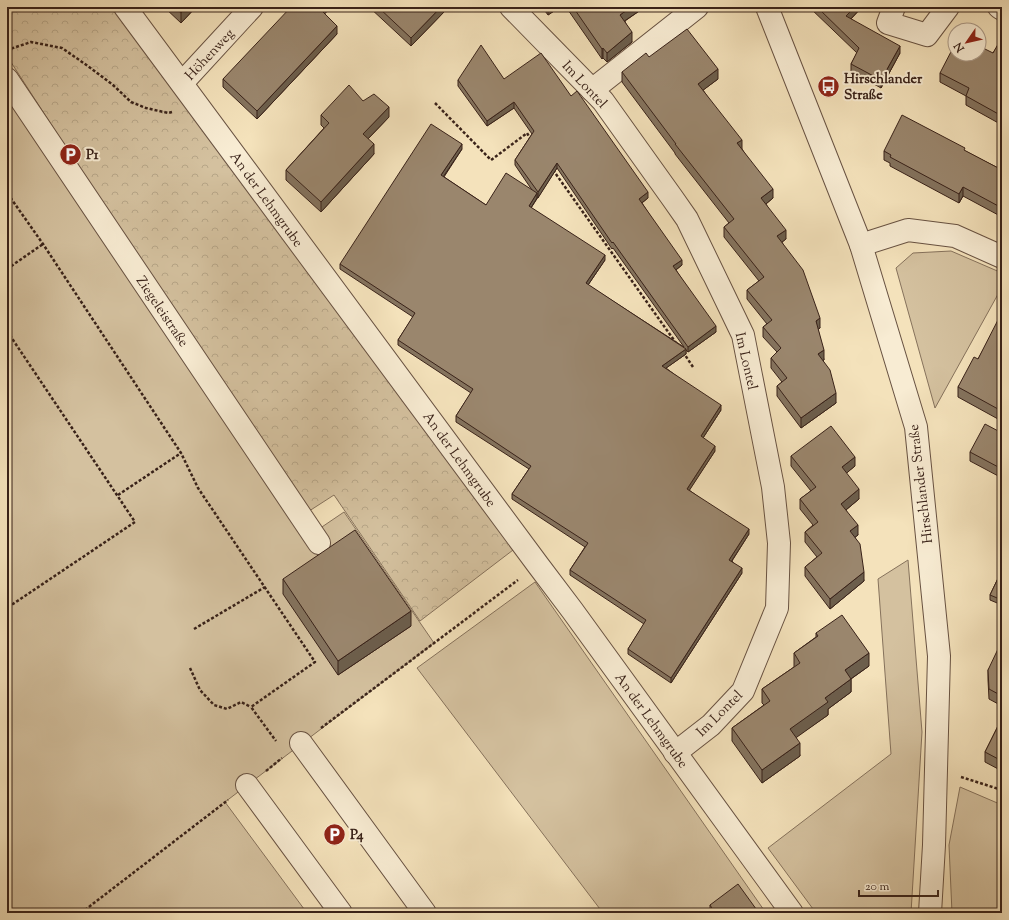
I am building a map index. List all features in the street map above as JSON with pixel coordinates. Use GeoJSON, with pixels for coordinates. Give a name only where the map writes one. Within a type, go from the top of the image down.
{"type":"FeatureCollection","features":[{"type":"Feature","properties":{"kind":"street","name":"An der Lehmgrube"},"geometry":{"type":"LineString","coordinates":[[125,7],[572,610],[792,913]]}},
{"type":"Feature","properties":{"kind":"street","name":"Höhenweg"},"geometry":{"type":"LineString","coordinates":[[182,83],[252,7]]}},
{"type":"Feature","properties":{"kind":"street","name":"Im Lontel"},"geometry":{"type":"LineString","coordinates":[[511,7],[603,101],[687,219],[743,335],[774,495],[779,543],[777,608],[743,691],[711,725],[676,753]]}},
{"type":"Feature","properties":{"kind":"street"},"geometry":{"type":"LineString","coordinates":[[592,90],[697,7]]}},
{"type":"Feature","properties":{"kind":"street","name":"Hirschlander Straße"},"geometry":{"type":"LineString","coordinates":[[767,7],[861,245],[916,427],[939,656],[934,845],[930,913]]}},
{"type":"Feature","properties":{"kind":"street"},"geometry":{"type":"LineString","coordinates":[[894,7],[888,23],[927,35],[948,7]]}},
{"type":"Feature","properties":{"kind":"street","name":"Ziegeleistraße"},"geometry":{"type":"LineString","coordinates":[[7,79],[319,543]]}},
{"type":"Feature","properties":{"kind":"street"},"geometry":{"type":"LineString","coordinates":[[861,245],[908,230],[955,236],[1002,257]]}},
{"type":"Feature","properties":{"kind":"street"},"geometry":{"type":"LineString","coordinates":[[301,743],[425,913]]}},
{"type":"Feature","properties":{"kind":"street"},"geometry":{"type":"LineString","coordinates":[[247,785],[341,913]]}},
{"type":"Feature","properties":{"kind":"path"},"geometry":{"type":"LineString","coordinates":[[7,52],[10,49],[31,42],[62,48],[113,85],[131,102],[146,108],[168,113],[198,104]]}},
{"type":"Feature","properties":{"kind":"path"},"geometry":{"type":"LineString","coordinates":[[435,103],[491,160],[527,133],[531,140]]}},
{"type":"Feature","properties":{"kind":"path"},"geometry":{"type":"LineString","coordinates":[[550,165],[693,367]]}},
{"type":"Feature","properties":{"kind":"path"},"geometry":{"type":"LineString","coordinates":[[7,194],[43,244],[181,453],[198,488],[316,662],[251,707]]}},
{"type":"Feature","properties":{"kind":"path"},"geometry":{"type":"LineString","coordinates":[[7,269],[43,244]]}},
{"type":"Feature","properties":{"kind":"path"},"geometry":{"type":"LineString","coordinates":[[7,331],[135,522],[7,608]]}},
{"type":"Feature","properties":{"kind":"path"},"geometry":{"type":"LineString","coordinates":[[118,495],[181,453]]}},
{"type":"Feature","properties":{"kind":"path"},"geometry":{"type":"LineString","coordinates":[[194,629],[265,587]]}},
{"type":"Feature","properties":{"kind":"path"},"geometry":{"type":"LineString","coordinates":[[190,668],[200,690],[214,705],[227,709],[241,702],[251,707],[278,743]]}},
{"type":"Feature","properties":{"kind":"path"},"geometry":{"type":"LineString","coordinates":[[936,769],[1002,790]]}},
{"type":"Feature","properties":{"kind":"green space"},"geometry":{"type":"Polygon","coordinates":[[[7,7],[138,7],[517,547],[420,621],[334,495],[303,515],[7,56],[7,7]]]}},
{"type":"Feature","properties":{"kind":"green space"},"geometry":{"type":"Polygon","coordinates":[[[7,79],[313,533],[344,512],[434,643],[225,802],[307,913],[7,913],[7,79]]]}},
{"type":"Feature","properties":{"kind":"green space"},"geometry":{"type":"Polygon","coordinates":[[[951,251],[1002,273],[1002,287],[935,408],[896,268],[913,253],[951,251]]]}},
{"type":"Feature","properties":{"kind":"green space"},"geometry":{"type":"Polygon","coordinates":[[[908,560],[922,732],[911,913],[816,913],[768,848],[891,754],[878,579],[908,560]]]}},
{"type":"Feature","properties":{"kind":"green space"},"geometry":{"type":"Polygon","coordinates":[[[535,582],[766,913],[603,913],[417,668],[535,582]]]}},
{"type":"Feature","properties":{"kind":"green space"},"geometry":{"type":"Polygon","coordinates":[[[960,787],[1002,805],[1002,913],[952,913],[949,845],[960,787]]]}},
{"type":"Feature","properties":{"kind":"building"},"geometry":{"type":"Polygon","coordinates":[[[174,7],[187,7],[181,13],[174,7]]]}},
{"type":"Feature","properties":{"kind":"building"},"geometry":{"type":"Polygon","coordinates":[[[291,7],[323,7],[321,10],[337,26],[257,111],[223,79],[291,7]]]}},
{"type":"Feature","properties":{"kind":"building"},"geometry":{"type":"Polygon","coordinates":[[[378,7],[441,7],[411,38],[378,7]]]}},
{"type":"Feature","properties":{"kind":"building"},"geometry":{"type":"Polygon","coordinates":[[[573,7],[631,7],[620,15],[632,32],[607,53],[603,48],[602,49],[573,7]]]}},
{"type":"Feature","properties":{"kind":"building"},"geometry":{"type":"Polygon","coordinates":[[[817,7],[855,7],[846,16],[900,46],[881,80],[851,64],[859,48],[817,7]]]}},
{"type":"Feature","properties":{"kind":"building"},"geometry":{"type":"Polygon","coordinates":[[[687,29],[718,69],[698,84],[742,140],[737,143],[773,189],[761,198],[786,230],[777,236],[803,270],[820,318],[816,321],[824,350],[818,354],[830,370],[836,393],[801,418],[777,386],[787,378],[771,358],[781,348],[763,327],[772,320],[747,290],[764,277],[724,227],[734,219],[675,144],[622,72],[646,53],[649,57],[687,29]]]}},
{"type":"Feature","properties":{"kind":"building"},"geometry":{"type":"Polygon","coordinates":[[[1002,39],[1002,116],[966,96],[969,88],[940,73],[947,59],[947,62],[987,62],[987,50],[993,53],[1002,39]]]}},
{"type":"Feature","properties":{"kind":"building"},"geometry":{"type":"Polygon","coordinates":[[[481,45],[504,79],[541,53],[571,96],[577,91],[648,192],[639,199],[682,260],[673,266],[716,326],[688,347],[613,242],[612,243],[557,163],[538,192],[515,160],[534,131],[514,102],[487,121],[458,80],[481,45]]]}},
{"type":"Feature","properties":{"kind":"building"},"geometry":{"type":"Polygon","coordinates":[[[349,85],[363,101],[374,94],[389,107],[363,134],[374,144],[321,202],[286,170],[329,123],[321,115],[349,85]]]}},
{"type":"Feature","properties":{"kind":"building"},"geometry":{"type":"Polygon","coordinates":[[[902,115],[965,148],[964,150],[1002,170],[1002,208],[963,187],[959,194],[890,157],[891,155],[884,151],[902,115]]]}},
{"type":"Feature","properties":{"kind":"building"},"geometry":{"type":"Polygon","coordinates":[[[431,124],[462,144],[441,175],[486,205],[506,173],[537,193],[529,206],[605,255],[586,283],[686,349],[662,366],[721,405],[701,436],[715,446],[687,489],[749,529],[729,560],[742,568],[671,678],[628,649],[646,620],[570,570],[588,543],[512,494],[531,466],[456,416],[473,389],[398,340],[415,313],[340,264],[431,124]]]}},
{"type":"Feature","properties":{"kind":"building"},"geometry":{"type":"Polygon","coordinates":[[[1000,316],[1002,317],[1002,402],[998,409],[958,387],[974,357],[978,359],[1000,316]]]}},
{"type":"Feature","properties":{"kind":"building"},"geometry":{"type":"Polygon","coordinates":[[[985,424],[1002,433],[1002,469],[970,452],[985,424]]]}},
{"type":"Feature","properties":{"kind":"building"},"geometry":{"type":"Polygon","coordinates":[[[831,426],[855,457],[842,467],[859,489],[841,504],[858,525],[850,531],[860,544],[864,572],[830,599],[805,567],[822,553],[805,532],[818,522],[800,499],[816,487],[791,456],[831,426]]]}},
{"type":"Feature","properties":{"kind":"building"},"geometry":{"type":"Polygon","coordinates":[[[355,530],[411,611],[338,661],[283,579],[355,530]]]}},
{"type":"Feature","properties":{"kind":"building"},"geometry":{"type":"Polygon","coordinates":[[[1002,570],[1002,600],[990,595],[1002,570]]]}},
{"type":"Feature","properties":{"kind":"building"},"geometry":{"type":"Polygon","coordinates":[[[842,615],[869,653],[845,670],[851,679],[825,698],[828,702],[790,729],[800,743],[762,770],[732,728],[770,701],[762,689],[800,663],[794,653],[818,636],[816,633],[842,615]]]}},
{"type":"Feature","properties":{"kind":"building"},"geometry":{"type":"Polygon","coordinates":[[[998,649],[1002,651],[1002,696],[989,689],[988,670],[998,649]]]}},
{"type":"Feature","properties":{"kind":"building"},"geometry":{"type":"Polygon","coordinates":[[[1002,718],[1002,761],[985,752],[1002,718]]]}},
{"type":"Feature","properties":{"kind":"building"},"geometry":{"type":"Polygon","coordinates":[[[738,884],[759,913],[715,913],[710,905],[738,884]]]}},
{"type":"Feature","properties":{"kind":"place","name":"Hirschlander Straße"},"geometry":{"type":"Point","coordinates":[828,86]}},
{"type":"Feature","properties":{"kind":"place","name":"P1"},"geometry":{"type":"Point","coordinates":[71,154]}},
{"type":"Feature","properties":{"kind":"place","name":"P4"},"geometry":{"type":"Point","coordinates":[335,834]}}]}
